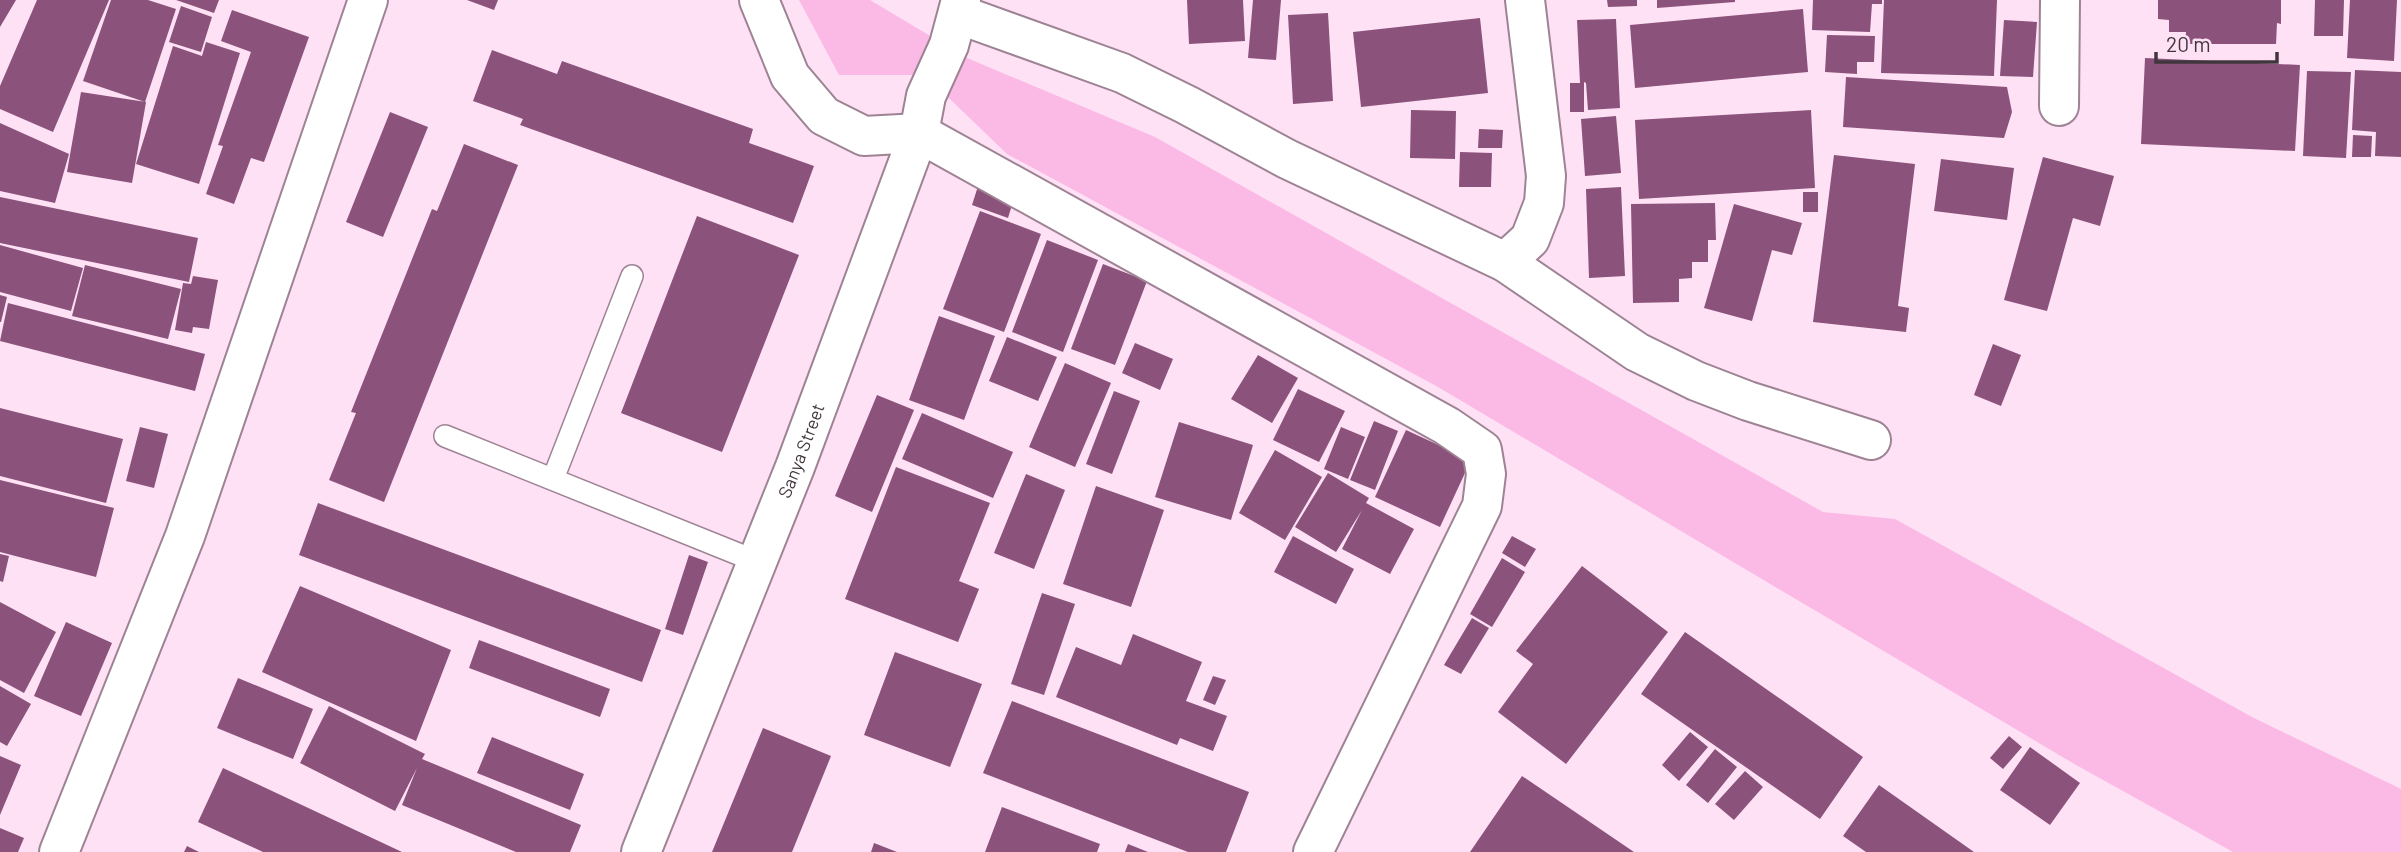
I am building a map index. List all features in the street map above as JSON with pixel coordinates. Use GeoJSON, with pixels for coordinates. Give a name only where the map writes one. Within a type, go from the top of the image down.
{"type":"FeatureCollection","features":[{"type":"Feature","properties":{"kind":"street"},"geometry":{"type":"LineString","coordinates":[[759,0],[790,76],[824,116],[864,136],[919,133],[1447,426],[1482,450],[1486,474],[1482,506],[1313,852]]}},
{"type":"Feature","properties":{"kind":"street"},"geometry":{"type":"LineString","coordinates":[[1505,262],[1530,239],[1544,203],[1546,176],[1525,0]]}},
{"type":"Feature","properties":{"kind":"street"},"geometry":{"type":"LineString","coordinates":[[2059,106],[2060,0]]}},
{"type":"Feature","properties":{"kind":"street"},"geometry":{"type":"LineString","coordinates":[[58,852],[185,536],[360,2]]}},
{"type":"Feature","properties":{"kind":"street"},"geometry":{"type":"LineString","coordinates":[[956,20],[1122,73],[1188,105],[1287,159],[1505,262],[1637,352],[1696,382],[1871,440]]}},
{"type":"Feature","properties":{"kind":"street","name":"Sanya Street"},"geometry":{"type":"LineString","coordinates":[[641,852],[758,562],[919,133],[926,96],[956,20]]}},
{"type":"Feature","properties":{"kind":"lane"},"geometry":{"type":"LineString","coordinates":[[553,479],[632,276]]}},
{"type":"Feature","properties":{"kind":"lane"},"geometry":{"type":"LineString","coordinates":[[445,436],[758,562]]}},
{"type":"Feature","properties":{"kind":"shaded area"},"geometry":{"type":"Polygon","coordinates":[[[799,0],[870,0],[967,58],[1155,137],[1823,512],[1895,519],[2252,717],[2401,789],[2401,852],[2233,852],[2076,765],[1438,387],[1007,154],[925,75],[839,75],[799,0]]]}},
{"type":"Feature","properties":{"kind":"building"},"geometry":{"type":"Polygon","coordinates":[[[0,0],[16,0],[0,27],[0,0]]]}},
{"type":"Feature","properties":{"kind":"building"},"geometry":{"type":"Polygon","coordinates":[[[37,0],[109,0],[53,132],[0,109],[0,86],[37,0]]]}},
{"type":"Feature","properties":{"kind":"building"},"geometry":{"type":"Polygon","coordinates":[[[111,0],[148,0],[176,9],[145,102],[83,81],[111,0]]]}},
{"type":"Feature","properties":{"kind":"building"},"geometry":{"type":"Polygon","coordinates":[[[176,0],[219,0],[214,13],[176,0]]]}},
{"type":"Feature","properties":{"kind":"building"},"geometry":{"type":"Polygon","coordinates":[[[467,0],[498,0],[494,10],[467,0]]]}},
{"type":"Feature","properties":{"kind":"building"},"geometry":{"type":"Polygon","coordinates":[[[1187,0],[1243,0],[1245,41],[1189,44],[1187,0]]]}},
{"type":"Feature","properties":{"kind":"building"},"geometry":{"type":"Polygon","coordinates":[[[1253,0],[1281,0],[1276,60],[1248,58],[1253,0]]]}},
{"type":"Feature","properties":{"kind":"building"},"geometry":{"type":"Polygon","coordinates":[[[1607,0],[1637,0],[1637,6],[1608,7],[1607,0]]]}},
{"type":"Feature","properties":{"kind":"building"},"geometry":{"type":"Polygon","coordinates":[[[1657,0],[1735,0],[1735,2],[1657,8],[1657,0]]]}},
{"type":"Feature","properties":{"kind":"building"},"geometry":{"type":"Polygon","coordinates":[[[1813,0],[1882,0],[1882,4],[1872,4],[1870,32],[1812,30],[1813,0]]]}},
{"type":"Feature","properties":{"kind":"building"},"geometry":{"type":"Polygon","coordinates":[[[1884,0],[1997,0],[1994,76],[1881,73],[1884,0]]]}},
{"type":"Feature","properties":{"kind":"building"},"geometry":{"type":"Polygon","coordinates":[[[2158,0],[2281,0],[2281,24],[2277,23],[2276,44],[2185,44],[2186,32],[2169,32],[2169,20],[2158,19],[2158,0]]]}},
{"type":"Feature","properties":{"kind":"building"},"geometry":{"type":"Polygon","coordinates":[[[2315,0],[2344,0],[2343,36],[2314,36],[2315,0]]]}},
{"type":"Feature","properties":{"kind":"building"},"geometry":{"type":"Polygon","coordinates":[[[2350,0],[2397,0],[2394,61],[2347,58],[2350,0]]]}},
{"type":"Feature","properties":{"kind":"building"},"geometry":{"type":"Polygon","coordinates":[[[181,6],[212,17],[201,52],[169,42],[181,6]]]}},
{"type":"Feature","properties":{"kind":"building"},"geometry":{"type":"Polygon","coordinates":[[[1803,9],[1808,72],[1635,88],[1630,25],[1803,9]]]}},
{"type":"Feature","properties":{"kind":"building"},"geometry":{"type":"Polygon","coordinates":[[[232,10],[309,37],[264,162],[251,158],[234,204],[206,194],[223,146],[218,145],[251,52],[221,41],[232,10]]]}},
{"type":"Feature","properties":{"kind":"building"},"geometry":{"type":"Polygon","coordinates":[[[1328,13],[1333,101],[1293,104],[1288,15],[1328,13]]]}},
{"type":"Feature","properties":{"kind":"building"},"geometry":{"type":"Polygon","coordinates":[[[1480,18],[1488,93],[1361,107],[1353,32],[1480,18]]]}},
{"type":"Feature","properties":{"kind":"building"},"geometry":{"type":"Polygon","coordinates":[[[1616,19],[1620,108],[1588,110],[1584,82],[1584,112],[1570,112],[1570,83],[1580,83],[1577,20],[1616,19]]]}},
{"type":"Feature","properties":{"kind":"building"},"geometry":{"type":"Polygon","coordinates":[[[2004,20],[2037,22],[2033,77],[2000,76],[2004,20]]]}},
{"type":"Feature","properties":{"kind":"building"},"geometry":{"type":"Polygon","coordinates":[[[1827,35],[1875,36],[1874,62],[1857,62],[1857,74],[1825,72],[1827,35]]]}},
{"type":"Feature","properties":{"kind":"building"},"geometry":{"type":"Polygon","coordinates":[[[206,42],[240,53],[199,184],[136,164],[173,46],[202,56],[206,42]]]}},
{"type":"Feature","properties":{"kind":"building"},"geometry":{"type":"Polygon","coordinates":[[[492,50],[557,74],[562,61],[753,129],[749,143],[814,166],[793,223],[520,125],[523,119],[473,101],[492,50]]]}},
{"type":"Feature","properties":{"kind":"building"},"geometry":{"type":"Polygon","coordinates":[[[2145,58],[2300,65],[2295,151],[2141,144],[2145,58]]]}},
{"type":"Feature","properties":{"kind":"building"},"geometry":{"type":"Polygon","coordinates":[[[2355,70],[2401,72],[2401,157],[2375,156],[2376,132],[2352,130],[2355,70]]]}},
{"type":"Feature","properties":{"kind":"building"},"geometry":{"type":"Polygon","coordinates":[[[2307,71],[2351,72],[2346,158],[2303,156],[2307,71]]]}},
{"type":"Feature","properties":{"kind":"building"},"geometry":{"type":"Polygon","coordinates":[[[1846,77],[2007,87],[2012,112],[2004,138],[1843,127],[1846,77]]]}},
{"type":"Feature","properties":{"kind":"building"},"geometry":{"type":"Polygon","coordinates":[[[81,92],[146,102],[132,183],[67,172],[81,92]]]}},
{"type":"Feature","properties":{"kind":"building"},"geometry":{"type":"Polygon","coordinates":[[[1411,110],[1456,111],[1455,159],[1410,158],[1411,110]]]}},
{"type":"Feature","properties":{"kind":"building"},"geometry":{"type":"Polygon","coordinates":[[[1811,110],[1815,188],[1639,199],[1635,120],[1811,110]]]}},
{"type":"Feature","properties":{"kind":"building"},"geometry":{"type":"Polygon","coordinates":[[[390,112],[428,127],[383,237],[346,222],[390,112]]]}},
{"type":"Feature","properties":{"kind":"building"},"geometry":{"type":"Polygon","coordinates":[[[1616,116],[1621,173],[1585,176],[1581,119],[1616,116]]]}},
{"type":"Feature","properties":{"kind":"building"},"geometry":{"type":"Polygon","coordinates":[[[0,123],[69,154],[55,203],[0,191],[0,123]]]}},
{"type":"Feature","properties":{"kind":"building"},"geometry":{"type":"Polygon","coordinates":[[[1479,129],[1503,130],[1502,148],[1478,148],[1479,129]]]}},
{"type":"Feature","properties":{"kind":"building"},"geometry":{"type":"Polygon","coordinates":[[[2353,135],[2372,136],[2371,157],[2352,157],[2353,135]]]}},
{"type":"Feature","properties":{"kind":"building"},"geometry":{"type":"Polygon","coordinates":[[[464,144],[518,165],[384,502],[329,480],[356,413],[351,412],[432,209],[437,211],[464,144]]]}},
{"type":"Feature","properties":{"kind":"building"},"geometry":{"type":"Polygon","coordinates":[[[1460,152],[1492,153],[1491,187],[1459,187],[1460,152]]]}},
{"type":"Feature","properties":{"kind":"building"},"geometry":{"type":"Polygon","coordinates":[[[1834,155],[1915,164],[1898,306],[1909,308],[1906,332],[1813,322],[1834,155]]]}},
{"type":"Feature","properties":{"kind":"building"},"geometry":{"type":"Polygon","coordinates":[[[2043,157],[2114,176],[2100,226],[2073,218],[2047,311],[2004,300],[2043,157]]]}},
{"type":"Feature","properties":{"kind":"building"},"geometry":{"type":"Polygon","coordinates":[[[1941,159],[2014,168],[2007,220],[1934,211],[1941,159]]]}},
{"type":"Feature","properties":{"kind":"building"},"geometry":{"type":"Polygon","coordinates":[[[979,183],[1015,195],[1008,218],[972,205],[979,183]]]}},
{"type":"Feature","properties":{"kind":"building"},"geometry":{"type":"Polygon","coordinates":[[[1621,187],[1625,276],[1589,278],[1586,189],[1621,187]]]}},
{"type":"Feature","properties":{"kind":"building"},"geometry":{"type":"Polygon","coordinates":[[[1803,192],[1818,192],[1818,212],[1803,212],[1803,192]]]}},
{"type":"Feature","properties":{"kind":"building"},"geometry":{"type":"Polygon","coordinates":[[[0,197],[198,238],[189,282],[0,243],[0,197]]]}},
{"type":"Feature","properties":{"kind":"building"},"geometry":{"type":"Polygon","coordinates":[[[1715,203],[1716,240],[1708,240],[1708,262],[1692,262],[1692,278],[1679,279],[1679,302],[1633,303],[1631,204],[1715,203]]]}},
{"type":"Feature","properties":{"kind":"building"},"geometry":{"type":"Polygon","coordinates":[[[1734,204],[1802,223],[1792,255],[1772,250],[1752,321],[1704,308],[1734,204]]]}},
{"type":"Feature","properties":{"kind":"building"},"geometry":{"type":"Polygon","coordinates":[[[980,211],[1041,234],[1004,332],[943,309],[980,211]]]}},
{"type":"Feature","properties":{"kind":"building"},"geometry":{"type":"Polygon","coordinates":[[[697,216],[799,255],[722,452],[621,413],[697,216]]]}},
{"type":"Feature","properties":{"kind":"building"},"geometry":{"type":"Polygon","coordinates":[[[1047,240],[1098,260],[1063,352],[1012,332],[1047,240]]]}},
{"type":"Feature","properties":{"kind":"building"},"geometry":{"type":"Polygon","coordinates":[[[0,245],[83,268],[71,311],[0,292],[0,245]]]}},
{"type":"Feature","properties":{"kind":"building"},"geometry":{"type":"Polygon","coordinates":[[[1103,264],[1147,281],[1115,365],[1071,349],[1103,264]]]}},
{"type":"Feature","properties":{"kind":"building"},"geometry":{"type":"Polygon","coordinates":[[[85,265],[181,289],[168,339],[72,316],[85,265]]]}},
{"type":"Feature","properties":{"kind":"building"},"geometry":{"type":"Polygon","coordinates":[[[193,276],[218,280],[209,329],[193,327],[192,333],[175,330],[183,283],[191,284],[193,276]]]}},
{"type":"Feature","properties":{"kind":"building"},"geometry":{"type":"Polygon","coordinates":[[[0,295],[7,297],[1,322],[0,322],[0,295]]]}},
{"type":"Feature","properties":{"kind":"building"},"geometry":{"type":"Polygon","coordinates":[[[8,303],[205,354],[195,391],[0,341],[8,303]]]}},
{"type":"Feature","properties":{"kind":"building"},"geometry":{"type":"Polygon","coordinates":[[[939,316],[995,336],[964,420],[909,400],[939,316]]]}},
{"type":"Feature","properties":{"kind":"building"},"geometry":{"type":"Polygon","coordinates":[[[1007,337],[1057,357],[1038,401],[989,381],[1007,337]]]}},
{"type":"Feature","properties":{"kind":"building"},"geometry":{"type":"Polygon","coordinates":[[[1135,343],[1173,359],[1160,390],[1122,373],[1135,343]]]}},
{"type":"Feature","properties":{"kind":"building"},"geometry":{"type":"Polygon","coordinates":[[[1993,344],[2021,355],[2001,406],[1974,395],[1993,344]]]}},
{"type":"Feature","properties":{"kind":"building"},"geometry":{"type":"Polygon","coordinates":[[[1258,355],[1298,378],[1272,423],[1231,399],[1258,355]]]}},
{"type":"Feature","properties":{"kind":"building"},"geometry":{"type":"Polygon","coordinates":[[[1065,363],[1111,383],[1075,467],[1029,447],[1065,363]]]}},
{"type":"Feature","properties":{"kind":"building"},"geometry":{"type":"Polygon","coordinates":[[[1298,389],[1345,411],[1319,462],[1273,440],[1298,389]]]}},
{"type":"Feature","properties":{"kind":"building"},"geometry":{"type":"Polygon","coordinates":[[[1114,391],[1140,401],[1112,474],[1086,464],[1114,391]]]}},
{"type":"Feature","properties":{"kind":"building"},"geometry":{"type":"Polygon","coordinates":[[[877,395],[914,410],[872,512],[835,496],[877,395]]]}},
{"type":"Feature","properties":{"kind":"building"},"geometry":{"type":"Polygon","coordinates":[[[0,408],[123,439],[106,503],[0,476],[0,408]]]}},
{"type":"Feature","properties":{"kind":"building"},"geometry":{"type":"Polygon","coordinates":[[[922,413],[1013,452],[993,498],[902,459],[922,413]]]}},
{"type":"Feature","properties":{"kind":"building"},"geometry":{"type":"Polygon","coordinates":[[[1374,421],[1398,431],[1375,490],[1350,480],[1374,421]]]}},
{"type":"Feature","properties":{"kind":"building"},"geometry":{"type":"Polygon","coordinates":[[[1179,422],[1253,445],[1231,520],[1155,497],[1179,422]]]}},
{"type":"Feature","properties":{"kind":"building"},"geometry":{"type":"Polygon","coordinates":[[[140,427],[168,434],[154,488],[126,481],[140,427]]]}},
{"type":"Feature","properties":{"kind":"building"},"geometry":{"type":"Polygon","coordinates":[[[1341,427],[1365,437],[1348,479],[1324,469],[1341,427]]]}},
{"type":"Feature","properties":{"kind":"building"},"geometry":{"type":"Polygon","coordinates":[[[1406,430],[1471,460],[1440,527],[1375,497],[1406,430]]]}},
{"type":"Feature","properties":{"kind":"building"},"geometry":{"type":"Polygon","coordinates":[[[1275,450],[1322,477],[1285,540],[1239,513],[1275,450]]]}},
{"type":"Feature","properties":{"kind":"building"},"geometry":{"type":"Polygon","coordinates":[[[896,467],[990,503],[959,581],[979,589],[958,642],[845,599],[896,467]]]}},
{"type":"Feature","properties":{"kind":"building"},"geometry":{"type":"Polygon","coordinates":[[[1328,473],[1369,498],[1366,503],[1414,529],[1390,574],[1342,549],[1362,510],[1336,552],[1295,527],[1328,473]]]}},
{"type":"Feature","properties":{"kind":"building"},"geometry":{"type":"Polygon","coordinates":[[[1026,474],[1065,490],[1034,569],[994,553],[1026,474]]]}},
{"type":"Feature","properties":{"kind":"building"},"geometry":{"type":"Polygon","coordinates":[[[0,480],[114,508],[96,577],[0,552],[0,480]]]}},
{"type":"Feature","properties":{"kind":"building"},"geometry":{"type":"Polygon","coordinates":[[[1096,486],[1164,510],[1131,607],[1063,584],[1096,486]]]}},
{"type":"Feature","properties":{"kind":"building"},"geometry":{"type":"Polygon","coordinates":[[[318,503],[661,630],[642,682],[299,555],[318,503]]]}},
{"type":"Feature","properties":{"kind":"building"},"geometry":{"type":"Polygon","coordinates":[[[1293,536],[1354,569],[1336,604],[1274,572],[1293,536]]]}},
{"type":"Feature","properties":{"kind":"building"},"geometry":{"type":"Polygon","coordinates":[[[1512,536],[1536,549],[1525,567],[1502,553],[1512,536]]]}},
{"type":"Feature","properties":{"kind":"building"},"geometry":{"type":"Polygon","coordinates":[[[0,554],[9,556],[3,582],[0,581],[0,554]]]}},
{"type":"Feature","properties":{"kind":"building"},"geometry":{"type":"Polygon","coordinates":[[[689,555],[708,562],[683,635],[665,629],[689,555]]]}},
{"type":"Feature","properties":{"kind":"building"},"geometry":{"type":"Polygon","coordinates":[[[1502,558],[1525,572],[1492,627],[1470,614],[1502,558]]]}},
{"type":"Feature","properties":{"kind":"building"},"geometry":{"type":"Polygon","coordinates":[[[1582,566],[1668,632],[1566,764],[1498,712],[1533,664],[1516,651],[1582,566]]]}},
{"type":"Feature","properties":{"kind":"building"},"geometry":{"type":"Polygon","coordinates":[[[300,586],[451,650],[416,741],[262,672],[300,586]]]}},
{"type":"Feature","properties":{"kind":"building"},"geometry":{"type":"Polygon","coordinates":[[[1042,593],[1075,604],[1044,695],[1011,684],[1042,593]]]}},
{"type":"Feature","properties":{"kind":"building"},"geometry":{"type":"Polygon","coordinates":[[[0,602],[56,632],[24,693],[0,680],[0,602]]]}},
{"type":"Feature","properties":{"kind":"building"},"geometry":{"type":"Polygon","coordinates":[[[1472,618],[1489,628],[1461,674],[1444,665],[1472,618]]]}},
{"type":"Feature","properties":{"kind":"building"},"geometry":{"type":"Polygon","coordinates":[[[66,622],[112,643],[81,716],[34,696],[66,622]]]}},
{"type":"Feature","properties":{"kind":"building"},"geometry":{"type":"Polygon","coordinates":[[[1685,632],[1863,757],[1820,819],[1641,694],[1685,632]]]}},
{"type":"Feature","properties":{"kind":"building"},"geometry":{"type":"Polygon","coordinates":[[[1133,634],[1202,662],[1186,701],[1227,716],[1213,751],[1180,738],[1177,745],[1056,697],[1076,647],[1121,665],[1133,634]]]}},
{"type":"Feature","properties":{"kind":"building"},"geometry":{"type":"Polygon","coordinates":[[[479,640],[610,689],[600,717],[469,668],[479,640]]]}},
{"type":"Feature","properties":{"kind":"building"},"geometry":{"type":"Polygon","coordinates":[[[895,652],[982,684],[950,767],[864,735],[895,652]]]}},
{"type":"Feature","properties":{"kind":"building"},"geometry":{"type":"Polygon","coordinates":[[[1213,676],[1226,680],[1215,705],[1203,700],[1213,676]]]}},
{"type":"Feature","properties":{"kind":"building"},"geometry":{"type":"Polygon","coordinates":[[[238,678],[313,709],[293,759],[217,728],[238,678]]]}},
{"type":"Feature","properties":{"kind":"building"},"geometry":{"type":"Polygon","coordinates":[[[0,686],[31,704],[7,746],[0,742],[0,686]]]}},
{"type":"Feature","properties":{"kind":"building"},"geometry":{"type":"Polygon","coordinates":[[[1012,701],[1249,792],[1226,852],[1188,852],[983,773],[1012,701]]]}},
{"type":"Feature","properties":{"kind":"building"},"geometry":{"type":"Polygon","coordinates":[[[329,706],[425,754],[422,759],[581,825],[570,852],[516,852],[402,805],[417,768],[395,811],[300,763],[329,706]]]}},
{"type":"Feature","properties":{"kind":"building"},"geometry":{"type":"Polygon","coordinates":[[[763,728],[831,756],[792,852],[712,852],[763,728]]]}},
{"type":"Feature","properties":{"kind":"building"},"geometry":{"type":"Polygon","coordinates":[[[1690,732],[1708,747],[1679,781],[1662,765],[1690,732]]]}},
{"type":"Feature","properties":{"kind":"building"},"geometry":{"type":"Polygon","coordinates":[[[2009,736],[2022,747],[2003,769],[1990,758],[2009,736]]]}},
{"type":"Feature","properties":{"kind":"building"},"geometry":{"type":"Polygon","coordinates":[[[492,737],[584,774],[570,810],[477,773],[492,737]]]}},
{"type":"Feature","properties":{"kind":"building"},"geometry":{"type":"Polygon","coordinates":[[[2030,747],[2080,783],[2050,825],[2000,790],[2030,747]]]}},
{"type":"Feature","properties":{"kind":"building"},"geometry":{"type":"Polygon","coordinates":[[[1715,749],[1737,767],[1708,803],[1686,785],[1715,749]]]}},
{"type":"Feature","properties":{"kind":"building"},"geometry":{"type":"Polygon","coordinates":[[[0,756],[21,765],[0,815],[0,756]]]}},
{"type":"Feature","properties":{"kind":"building"},"geometry":{"type":"Polygon","coordinates":[[[223,768],[402,852],[263,852],[198,822],[223,768]]]}},
{"type":"Feature","properties":{"kind":"building"},"geometry":{"type":"Polygon","coordinates":[[[1745,771],[1763,787],[1734,820],[1715,804],[1745,771]]]}},
{"type":"Feature","properties":{"kind":"building"},"geometry":{"type":"Polygon","coordinates":[[[1522,776],[1634,852],[1470,852],[1522,776]]]}},
{"type":"Feature","properties":{"kind":"building"},"geometry":{"type":"Polygon","coordinates":[[[1879,785],[1974,852],[1866,852],[1843,836],[1879,785]]]}},
{"type":"Feature","properties":{"kind":"building"},"geometry":{"type":"Polygon","coordinates":[[[1002,807],[1100,844],[1097,852],[985,852],[1002,807]]]}},
{"type":"Feature","properties":{"kind":"building"},"geometry":{"type":"Polygon","coordinates":[[[0,828],[24,838],[18,852],[0,852],[0,828]]]}},
{"type":"Feature","properties":{"kind":"building"},"geometry":{"type":"Polygon","coordinates":[[[874,843],[897,852],[871,852],[874,843]]]}},
{"type":"Feature","properties":{"kind":"building"},"geometry":{"type":"Polygon","coordinates":[[[1128,844],[1148,852],[1125,852],[1128,844]]]}},
{"type":"Feature","properties":{"kind":"building"},"geometry":{"type":"Polygon","coordinates":[[[187,846],[199,852],[184,852],[187,846]]]}}]}
